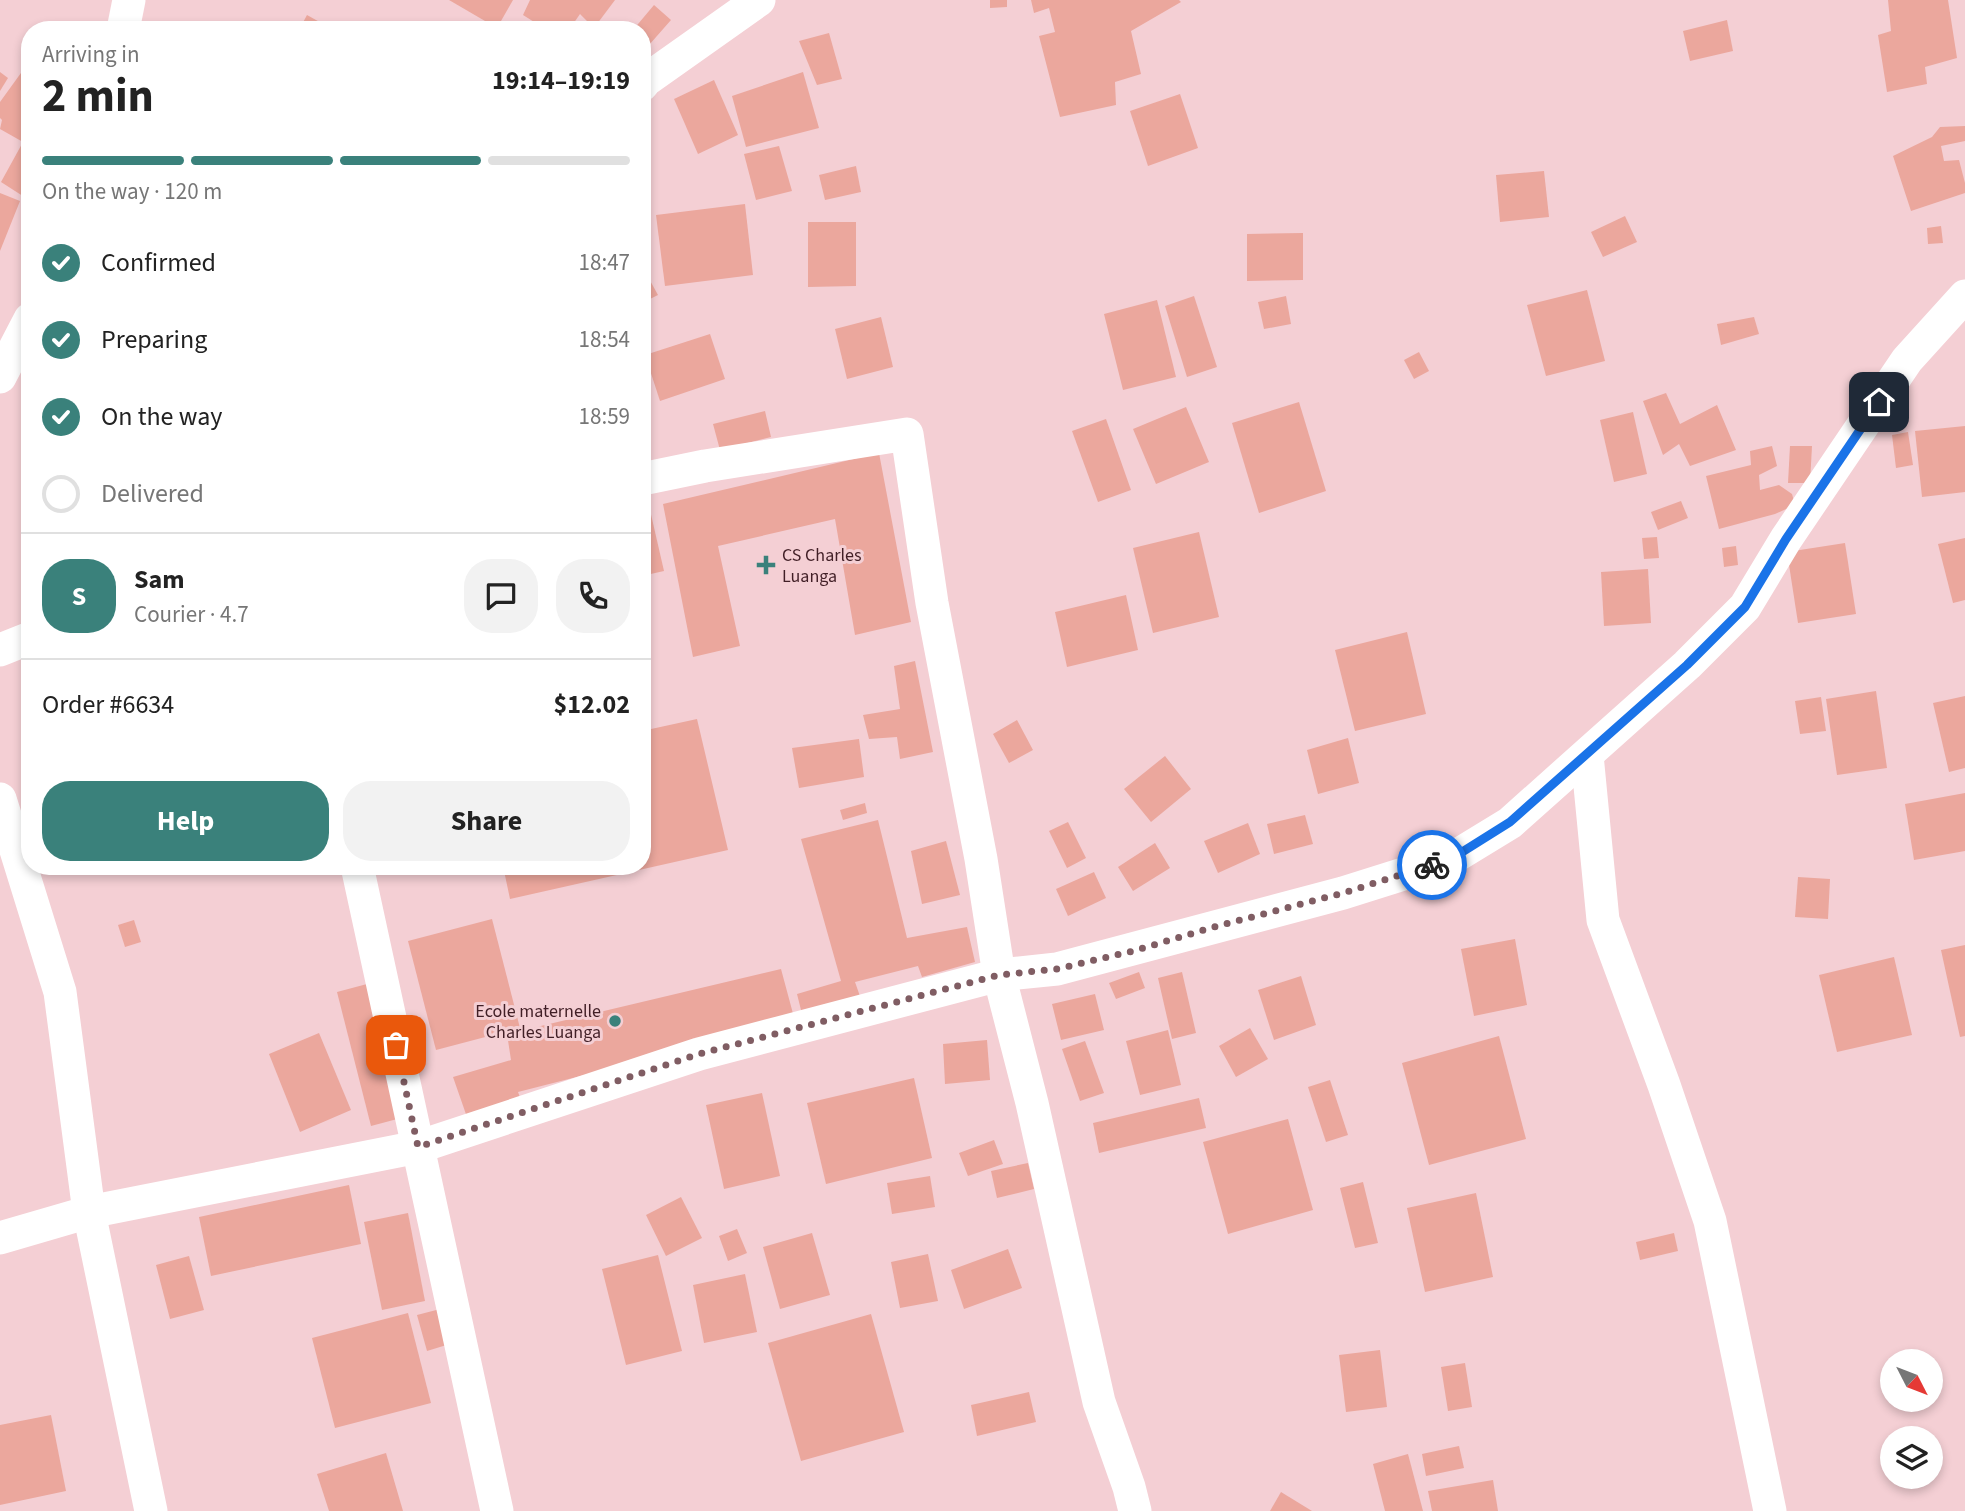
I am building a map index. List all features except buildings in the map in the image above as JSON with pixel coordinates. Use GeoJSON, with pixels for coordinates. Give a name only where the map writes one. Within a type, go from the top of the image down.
{"type":"FeatureCollection","features":[{"type":"Feature","properties":{"kind":"street"},"geometry":{"type":"LineString","coordinates":[[125,21],[129,0]]}},
{"type":"Feature","properties":{"kind":"street"},"geometry":{"type":"LineString","coordinates":[[651,78],[759,0]]}},
{"type":"Feature","properties":{"kind":"street"},"geometry":{"type":"LineString","coordinates":[[0,1238],[89,1212],[418,1147],[699,1054],[999,975],[1057,969],[1133,951],[1343,893],[1451,859],[1510,822],[1687,665],[1745,607],[1786,539],[1907,360],[1965,296]]}},
{"type":"Feature","properties":{"kind":"street"},"geometry":{"type":"LineString","coordinates":[[0,377],[21,336]]}},
{"type":"Feature","properties":{"kind":"street"},"geometry":{"type":"LineString","coordinates":[[651,477],[907,434],[932,603],[981,859],[999,975],[1032,1103],[1099,1402],[1135,1511]]}},
{"type":"Feature","properties":{"kind":"street"},"geometry":{"type":"LineString","coordinates":[[0,650],[21,642]]}},
{"type":"Feature","properties":{"kind":"street"},"geometry":{"type":"LineString","coordinates":[[1587,755],[1603,920],[1664,1085],[1710,1221],[1770,1511]]}},
{"type":"Feature","properties":{"kind":"street"},"geometry":{"type":"LineString","coordinates":[[0,799],[21,867]]}},
{"type":"Feature","properties":{"kind":"street"},"geometry":{"type":"LineString","coordinates":[[24,875],[60,992],[89,1212],[151,1511]]}},
{"type":"Feature","properties":{"kind":"street"},"geometry":{"type":"LineString","coordinates":[[359,875],[497,1511]]}},
{"type":"Feature","properties":{"kind":"way so far"},"geometry":{"type":"LineString","coordinates":[[396,1045],[418,1147],[699,1054],[999,975],[1057,969],[1133,951],[1343,893],[1432,865]]}},
{"type":"Feature","properties":{"kind":"place","name":"CS Charles Luanga"},"geometry":{"type":"Point","coordinates":[766,565]}},
{"type":"Feature","properties":{"kind":"place","name":"Ecole maternelle Charles Luanga"},"geometry":{"type":"Point","coordinates":[615,1021]}},
{"type":"Feature","properties":{"kind":"route"},"geometry":{"type":"LineString","coordinates":[[1432,865],[1451,859],[1510,822],[1626,722],[1745,607],[1786,539],[1879,402]]}}]}
